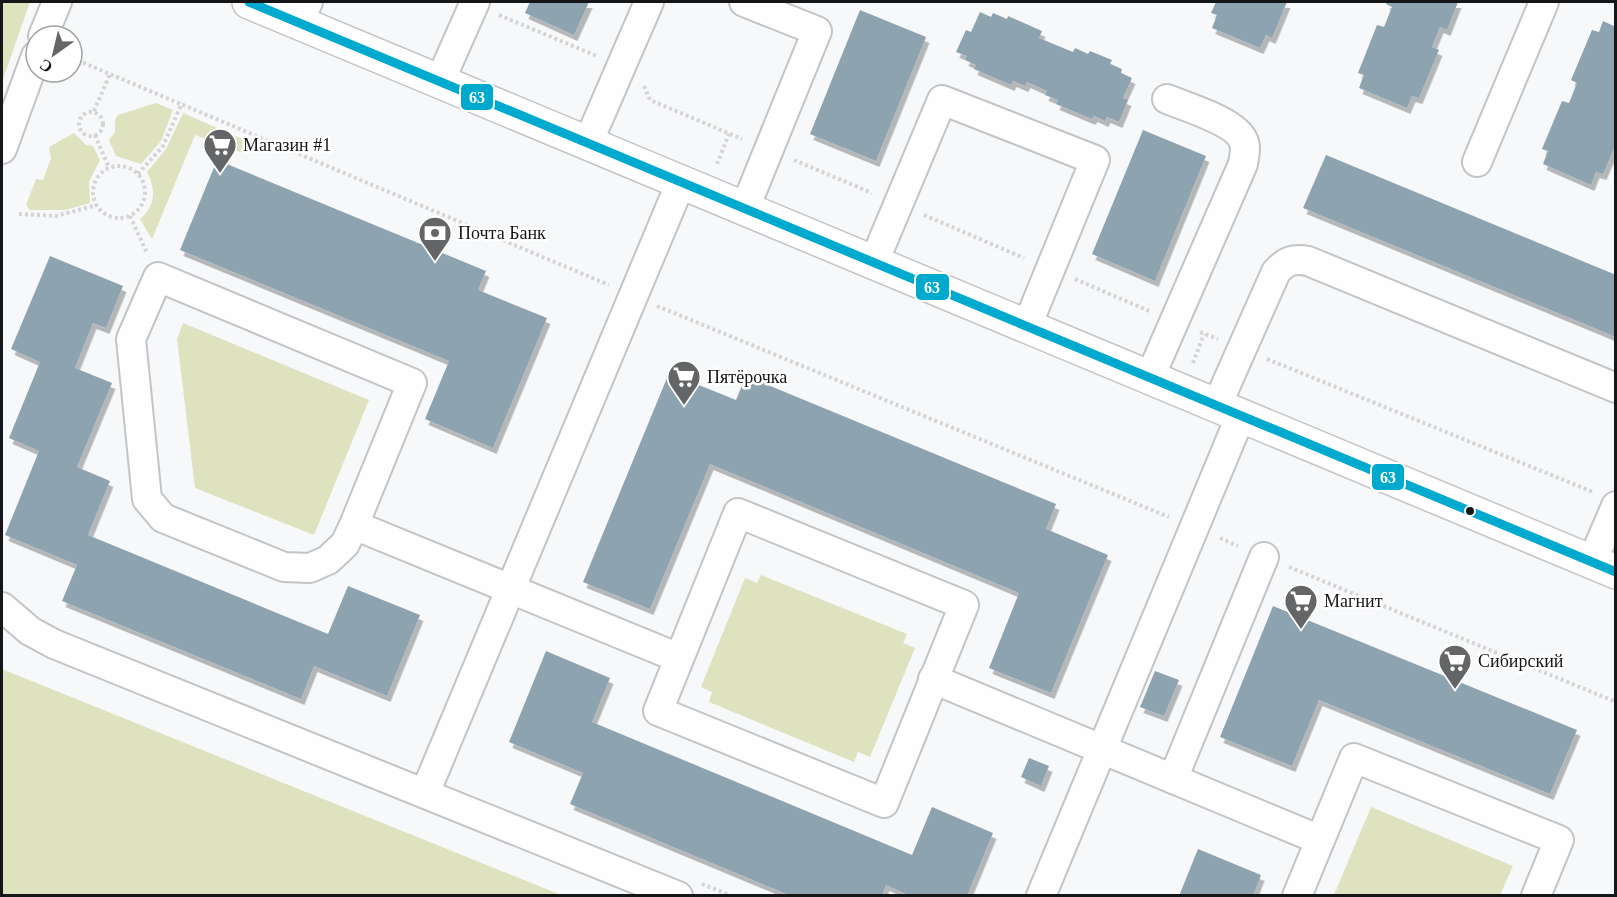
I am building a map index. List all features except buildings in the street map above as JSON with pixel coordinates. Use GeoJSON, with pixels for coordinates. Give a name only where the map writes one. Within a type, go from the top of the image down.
{"type":"FeatureCollection","features":[{"type":"Feature","properties":{"kind":"main road"},"geometry":{"type":"LineString","coordinates":[[249,2],[304,12],[440,81],[1604,567]]}},
{"type":"Feature","properties":{"kind":"street"},"geometry":{"type":"LineString","coordinates":[[48,24],[57,2]]}},
{"type":"Feature","properties":{"kind":"street"},"geometry":{"type":"LineString","coordinates":[[588,143],[649,2]]}},
{"type":"Feature","properties":{"kind":"street"},"geometry":{"type":"LineString","coordinates":[[744,2],[817,31],[744,208]]}},
{"type":"Feature","properties":{"kind":"street"},"geometry":{"type":"LineString","coordinates":[[1477,162],[1544,2]]}},
{"type":"Feature","properties":{"kind":"street"},"geometry":{"type":"LineString","coordinates":[[440,81],[474,3]]}},
{"type":"Feature","properties":{"kind":"street"},"geometry":{"type":"LineString","coordinates":[[2,149],[26,84]]}},
{"type":"Feature","properties":{"kind":"street"},"geometry":{"type":"LineString","coordinates":[[1150,377],[1242,164],[1246,149],[1243,138],[1234,129],[1167,99]]}},
{"type":"Feature","properties":{"kind":"street"},"geometry":{"type":"LineString","coordinates":[[874,262],[942,100],[1095,160],[1027,326]]}},
{"type":"Feature","properties":{"kind":"street"},"geometry":{"type":"LineString","coordinates":[[426,793],[681,182]]}},
{"type":"Feature","properties":{"kind":"street"},"geometry":{"type":"LineString","coordinates":[[1041,896],[1194,527],[1229,410],[1242,349],[1276,272],[1284,263],[1295,259],[1308,261],[1616,388]]}},
{"type":"Feature","properties":{"kind":"street"},"geometry":{"type":"LineString","coordinates":[[158,277],[412,383],[354,525],[345,544],[328,560],[310,568],[284,567],[163,518],[147,499],[131,339],[158,277]]}},
{"type":"Feature","properties":{"kind":"street"},"geometry":{"type":"LineString","coordinates":[[1604,567],[1610,502]]}},
{"type":"Feature","properties":{"kind":"street"},"geometry":{"type":"LineString","coordinates":[[738,513],[964,605],[884,803],[658,711],[679,658],[738,513]]}},
{"type":"Feature","properties":{"kind":"street"},"geometry":{"type":"LineString","coordinates":[[354,525],[679,658]]}},
{"type":"Feature","properties":{"kind":"street"},"geometry":{"type":"LineString","coordinates":[[1173,779],[1264,556]]}},
{"type":"Feature","properties":{"kind":"street"},"geometry":{"type":"LineString","coordinates":[[2,607],[30,631],[54,644],[678,896]]}},
{"type":"Feature","properties":{"kind":"street"},"geometry":{"type":"LineString","coordinates":[[933,680],[1320,840]]}},
{"type":"Feature","properties":{"kind":"street"},"geometry":{"type":"LineString","coordinates":[[1298,896],[1354,758],[1559,840],[1536,896]]}},
{"type":"Feature","properties":{"kind":"path"},"geometry":{"type":"LineString","coordinates":[[474,3],[621,67]]}},
{"type":"Feature","properties":{"kind":"path"},"geometry":{"type":"LineString","coordinates":[[84,63],[634,296],[1616,702]]}},
{"type":"Feature","properties":{"kind":"path"},"geometry":{"type":"LineString","coordinates":[[94,111],[110,74]]}},
{"type":"Feature","properties":{"kind":"path"},"geometry":{"type":"LineString","coordinates":[[138,174],[163,146],[182,103]]}},
{"type":"Feature","properties":{"kind":"path"},"geometry":{"type":"LineString","coordinates":[[94,111],[101,116],[104,124],[101,131],[95,135],[83,133],[79,122],[86,112],[94,111]]}},
{"type":"Feature","properties":{"kind":"path"},"geometry":{"type":"LineString","coordinates":[[95,135],[109,168]]}},
{"type":"Feature","properties":{"kind":"path"},"geometry":{"type":"LineString","coordinates":[[122,166],[138,174],[145,189],[145,197],[141,206],[130,216],[112,217],[97,205],[93,191],[95,183],[109,168],[122,166]]}},
{"type":"Feature","properties":{"kind":"path"},"geometry":{"type":"LineString","coordinates":[[19,214],[56,216],[97,205]]}},
{"type":"Feature","properties":{"kind":"path"},"geometry":{"type":"LineString","coordinates":[[130,216],[158,277]]}},
{"type":"Feature","properties":{"kind":"path"},"geometry":{"type":"LineString","coordinates":[[1204,334],[1610,502]]}},
{"type":"Feature","properties":{"kind":"green space"},"geometry":{"type":"Polygon","coordinates":[[[2,2],[30,2],[2,82],[2,2]]]}},
{"type":"Feature","properties":{"kind":"green space"},"geometry":{"type":"Polygon","coordinates":[[[156,103],[173,110],[161,141],[141,164],[116,156],[109,140],[115,132],[115,119],[118,115],[156,103]]]}},
{"type":"Feature","properties":{"kind":"green space"},"geometry":{"type":"Polygon","coordinates":[[[183,113],[247,141],[243,153],[195,135],[152,239],[140,219],[149,209],[153,197],[152,185],[147,172],[166,149],[183,113]]]}},
{"type":"Feature","properties":{"kind":"green space"},"geometry":{"type":"Polygon","coordinates":[[[74,133],[86,145],[93,146],[100,160],[89,182],[90,203],[65,210],[30,210],[26,205],[36,179],[43,180],[51,158],[49,147],[74,133]]]}},
{"type":"Feature","properties":{"kind":"green space"},"geometry":{"type":"Polygon","coordinates":[[[183,323],[369,400],[314,535],[195,488],[177,339],[183,323]]]}},
{"type":"Feature","properties":{"kind":"green space"},"geometry":{"type":"Polygon","coordinates":[[[761,575],[907,634],[903,643],[915,648],[870,757],[858,752],[854,762],[709,702],[712,692],[701,687],[745,578],[757,583],[761,575]]]}},
{"type":"Feature","properties":{"kind":"green space"},"geometry":{"type":"Polygon","coordinates":[[[2,669],[561,895],[2,895],[2,669]]]}},
{"type":"Feature","properties":{"kind":"green space"},"geometry":{"type":"Polygon","coordinates":[[[1371,807],[1513,866],[1500,895],[1334,895],[1371,807]]]}},
{"type":"Feature","properties":{"kind":"transit line","name":"63"},"geometry":{"type":"LineString","coordinates":[[249,2],[1616,572]]}},
{"type":"Feature","properties":{"kind":"place","name":"Магазин #1"},"geometry":{"type":"Point","coordinates":[220,174]}},
{"type":"Feature","properties":{"kind":"place","name":"Почта Банк"},"geometry":{"type":"Point","coordinates":[435,262]}},
{"type":"Feature","properties":{"kind":"place","name":"Пятёрочка"},"geometry":{"type":"Point","coordinates":[684,406]}},
{"type":"Feature","properties":{"kind":"place","name":"Магнит"},"geometry":{"type":"Point","coordinates":[1301,630]}},
{"type":"Feature","properties":{"kind":"place","name":"Сибирский"},"geometry":{"type":"Point","coordinates":[1455,690]}}]}
